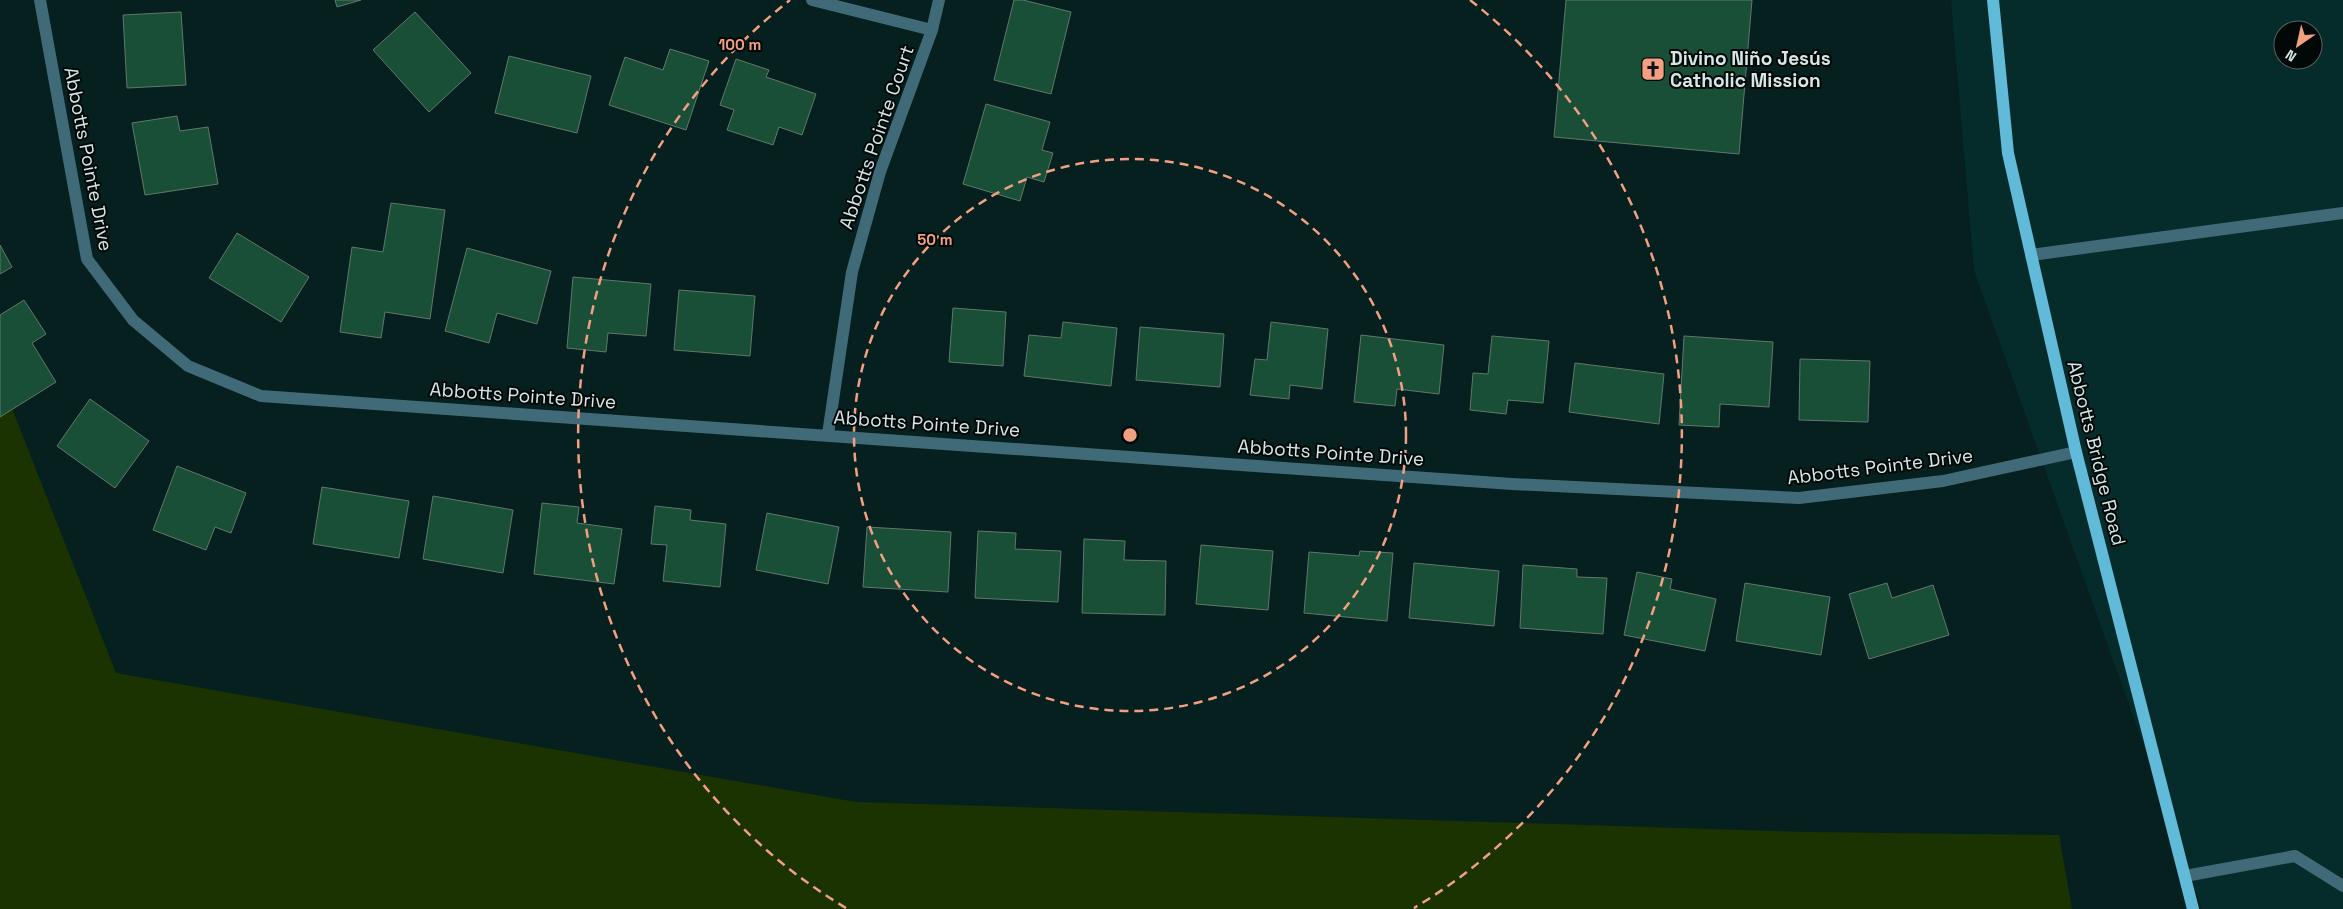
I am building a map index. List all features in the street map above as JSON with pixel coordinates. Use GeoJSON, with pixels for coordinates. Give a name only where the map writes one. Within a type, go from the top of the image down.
{"type":"FeatureCollection","features":[{"type":"Feature","properties":{"kind":"main road","name":"Abbotts Bridge Road"},"geometry":{"type":"LineString","coordinates":[[1994,0],[2008,152],[2076,452],[2193,909]]}},
{"type":"Feature","properties":{"kind":"street","name":"Abbotts Pointe Drive"},"geometry":{"type":"LineString","coordinates":[[40,0],[87,260],[133,320],[188,366],[261,396],[828,434],[1512,484],[1799,498],[1943,481],[2076,452]]}},
{"type":"Feature","properties":{"kind":"street"},"geometry":{"type":"LineString","coordinates":[[812,0],[932,30]]}},
{"type":"Feature","properties":{"kind":"street","name":"Abbotts Pointe Court"},"geometry":{"type":"LineString","coordinates":[[828,434],[852,272],[880,172],[932,30],[939,0]]}},
{"type":"Feature","properties":{"kind":"street"},"geometry":{"type":"LineString","coordinates":[[2031,255],[2343,214]]}},
{"type":"Feature","properties":{"kind":"street"},"geometry":{"type":"LineString","coordinates":[[2185,876],[2295,856],[2343,886]]}},
{"type":"Feature","properties":{"kind":"shaded area"},"geometry":{"type":"Polygon","coordinates":[[[1951,0],[2343,0],[2343,909],[2202,909],[1974,270],[1951,0]]]}},
{"type":"Feature","properties":{"kind":"green space"},"geometry":{"type":"Polygon","coordinates":[[[0,378],[116,673],[856,802],[1807,832],[2059,835],[2072,909],[0,909],[0,378]]]}},
{"type":"Feature","properties":{"kind":"building"},"geometry":{"type":"Polygon","coordinates":[[[335,0],[361,0],[337,7],[335,0]]]}},
{"type":"Feature","properties":{"kind":"building"},"geometry":{"type":"Polygon","coordinates":[[[1014,0],[1023,0],[1071,12],[1051,94],[994,80],[1014,0]]]}},
{"type":"Feature","properties":{"kind":"building","name":"Divino Niño Jesús Catholic Mission"},"geometry":{"type":"Polygon","coordinates":[[[1566,0],[1752,0],[1739,154],[1554,137],[1566,0]]]}},
{"type":"Feature","properties":{"kind":"building"},"geometry":{"type":"Polygon","coordinates":[[[181,12],[186,85],[127,88],[123,15],[181,12]]]}},
{"type":"Feature","properties":{"kind":"building"},"geometry":{"type":"Polygon","coordinates":[[[415,12],[471,73],[429,112],[373,50],[415,12]]]}},
{"type":"Feature","properties":{"kind":"building"},"geometry":{"type":"Polygon","coordinates":[[[670,49],[709,61],[686,130],[609,105],[625,57],[663,70],[670,49]]]}},
{"type":"Feature","properties":{"kind":"building"},"geometry":{"type":"Polygon","coordinates":[[[509,56],[591,76],[577,133],[495,113],[509,56]]]}},
{"type":"Feature","properties":{"kind":"building"},"geometry":{"type":"Polygon","coordinates":[[[736,59],[769,70],[766,77],[816,94],[802,135],[779,127],[773,145],[727,130],[734,110],[720,105],[736,59]]]}},
{"type":"Feature","properties":{"kind":"building"},"geometry":{"type":"Polygon","coordinates":[[[986,104],[1050,122],[1042,150],[1053,153],[1044,182],[1027,177],[1020,201],[963,184],[986,104]]]}},
{"type":"Feature","properties":{"kind":"building"},"geometry":{"type":"Polygon","coordinates":[[[177,116],[180,131],[208,127],[218,184],[145,195],[132,123],[177,116]]]}},
{"type":"Feature","properties":{"kind":"building"},"geometry":{"type":"Polygon","coordinates":[[[391,203],[445,210],[430,319],[385,312],[381,338],[340,332],[352,247],[383,252],[391,203]]]}},
{"type":"Feature","properties":{"kind":"building"},"geometry":{"type":"Polygon","coordinates":[[[237,233],[309,277],[281,322],[209,278],[237,233]]]}},
{"type":"Feature","properties":{"kind":"building"},"geometry":{"type":"Polygon","coordinates":[[[0,245],[12,267],[0,274],[0,245]]]}},
{"type":"Feature","properties":{"kind":"building"},"geometry":{"type":"Polygon","coordinates":[[[467,248],[551,271],[537,324],[497,313],[489,343],[445,331],[467,248]]]}},
{"type":"Feature","properties":{"kind":"building"},"geometry":{"type":"Polygon","coordinates":[[[573,277],[651,284],[646,336],[608,333],[606,352],[567,348],[573,277]]]}},
{"type":"Feature","properties":{"kind":"building"},"geometry":{"type":"Polygon","coordinates":[[[679,290],[755,296],[750,356],[674,350],[679,290]]]}},
{"type":"Feature","properties":{"kind":"building"},"geometry":{"type":"Polygon","coordinates":[[[24,300],[46,334],[32,343],[56,382],[0,417],[0,315],[24,300]]]}},
{"type":"Feature","properties":{"kind":"building"},"geometry":{"type":"Polygon","coordinates":[[[953,308],[1006,312],[1003,366],[949,362],[953,308]]]}},
{"type":"Feature","properties":{"kind":"building"},"geometry":{"type":"Polygon","coordinates":[[[1063,322],[1117,328],[1111,386],[1024,376],[1029,335],[1061,338],[1063,322]]]}},
{"type":"Feature","properties":{"kind":"building"},"geometry":{"type":"Polygon","coordinates":[[[1271,322],[1328,329],[1322,389],[1290,385],[1289,399],[1250,395],[1255,359],[1267,360],[1271,322]]]}},
{"type":"Feature","properties":{"kind":"building"},"geometry":{"type":"Polygon","coordinates":[[[1140,327],[1224,334],[1220,387],[1136,380],[1140,327]]]}},
{"type":"Feature","properties":{"kind":"building"},"geometry":{"type":"Polygon","coordinates":[[[1361,335],[1444,345],[1439,394],[1397,389],[1395,406],[1354,402],[1361,335]]]}},
{"type":"Feature","properties":{"kind":"building"},"geometry":{"type":"Polygon","coordinates":[[[1492,336],[1549,341],[1543,403],[1508,400],[1506,414],[1470,410],[1473,373],[1488,374],[1492,336]]]}},
{"type":"Feature","properties":{"kind":"building"},"geometry":{"type":"Polygon","coordinates":[[[1684,336],[1773,342],[1769,407],[1720,404],[1719,427],[1679,425],[1684,336]]]}},
{"type":"Feature","properties":{"kind":"building"},"geometry":{"type":"Polygon","coordinates":[[[1800,359],[1870,361],[1868,422],[1799,420],[1800,359]]]}},
{"type":"Feature","properties":{"kind":"building"},"geometry":{"type":"Polygon","coordinates":[[[1575,363],[1664,374],[1659,424],[1569,412],[1575,363]]]}},
{"type":"Feature","properties":{"kind":"building"},"geometry":{"type":"Polygon","coordinates":[[[90,399],[149,441],[115,488],[57,446],[90,399]]]}},
{"type":"Feature","properties":{"kind":"building"},"geometry":{"type":"Polygon","coordinates":[[[177,466],[246,493],[231,533],[215,527],[206,550],[153,530],[177,466]]]}},
{"type":"Feature","properties":{"kind":"building"},"geometry":{"type":"Polygon","coordinates":[[[322,487],[409,501],[399,558],[313,544],[322,487]]]}},
{"type":"Feature","properties":{"kind":"building"},"geometry":{"type":"Polygon","coordinates":[[[433,496],[513,510],[503,573],[423,559],[433,496]]]}},
{"type":"Feature","properties":{"kind":"building"},"geometry":{"type":"Polygon","coordinates":[[[542,503],[579,507],[577,523],[622,529],[614,584],[534,574],[542,503]]]}},
{"type":"Feature","properties":{"kind":"building"},"geometry":{"type":"Polygon","coordinates":[[[655,506],[691,510],[690,520],[726,524],[720,587],[663,581],[667,545],[651,544],[655,506]]]}},
{"type":"Feature","properties":{"kind":"building"},"geometry":{"type":"Polygon","coordinates":[[[767,513],[839,527],[828,584],[756,570],[767,513]]]}},
{"type":"Feature","properties":{"kind":"building"},"geometry":{"type":"Polygon","coordinates":[[[867,527],[951,532],[948,592],[863,587],[867,527]]]}},
{"type":"Feature","properties":{"kind":"building"},"geometry":{"type":"Polygon","coordinates":[[[978,531],[1016,533],[1015,549],[1061,551],[1058,602],[975,598],[978,531]]]}},
{"type":"Feature","properties":{"kind":"building"},"geometry":{"type":"Polygon","coordinates":[[[1084,539],[1125,541],[1124,560],[1166,561],[1165,615],[1082,613],[1084,539]]]}},
{"type":"Feature","properties":{"kind":"building"},"geometry":{"type":"Polygon","coordinates":[[[1201,545],[1273,551],[1268,610],[1196,604],[1201,545]]]}},
{"type":"Feature","properties":{"kind":"building"},"geometry":{"type":"Polygon","coordinates":[[[1360,551],[1393,553],[1387,621],[1304,613],[1309,552],[1359,556],[1360,551]]]}},
{"type":"Feature","properties":{"kind":"building"},"geometry":{"type":"Polygon","coordinates":[[[1414,563],[1499,571],[1494,626],[1409,618],[1414,563]]]}},
{"type":"Feature","properties":{"kind":"building"},"geometry":{"type":"Polygon","coordinates":[[[1523,565],[1577,569],[1577,577],[1607,578],[1603,634],[1520,628],[1523,565]]]}},
{"type":"Feature","properties":{"kind":"building"},"geometry":{"type":"Polygon","coordinates":[[[1637,572],[1672,579],[1670,589],[1716,599],[1705,651],[1624,635],[1637,572]]]}},
{"type":"Feature","properties":{"kind":"building"},"geometry":{"type":"Polygon","coordinates":[[[1745,583],[1830,597],[1821,655],[1736,641],[1745,583]]]}},
{"type":"Feature","properties":{"kind":"building"},"geometry":{"type":"Polygon","coordinates":[[[1887,583],[1892,598],[1933,585],[1949,635],[1869,659],[1849,594],[1887,583]]]}},
{"type":"Feature","properties":{"kind":"place","name":"Divino Niño Jesús Catholic Mission"},"geometry":{"type":"Point","coordinates":[1653,69]}}]}
